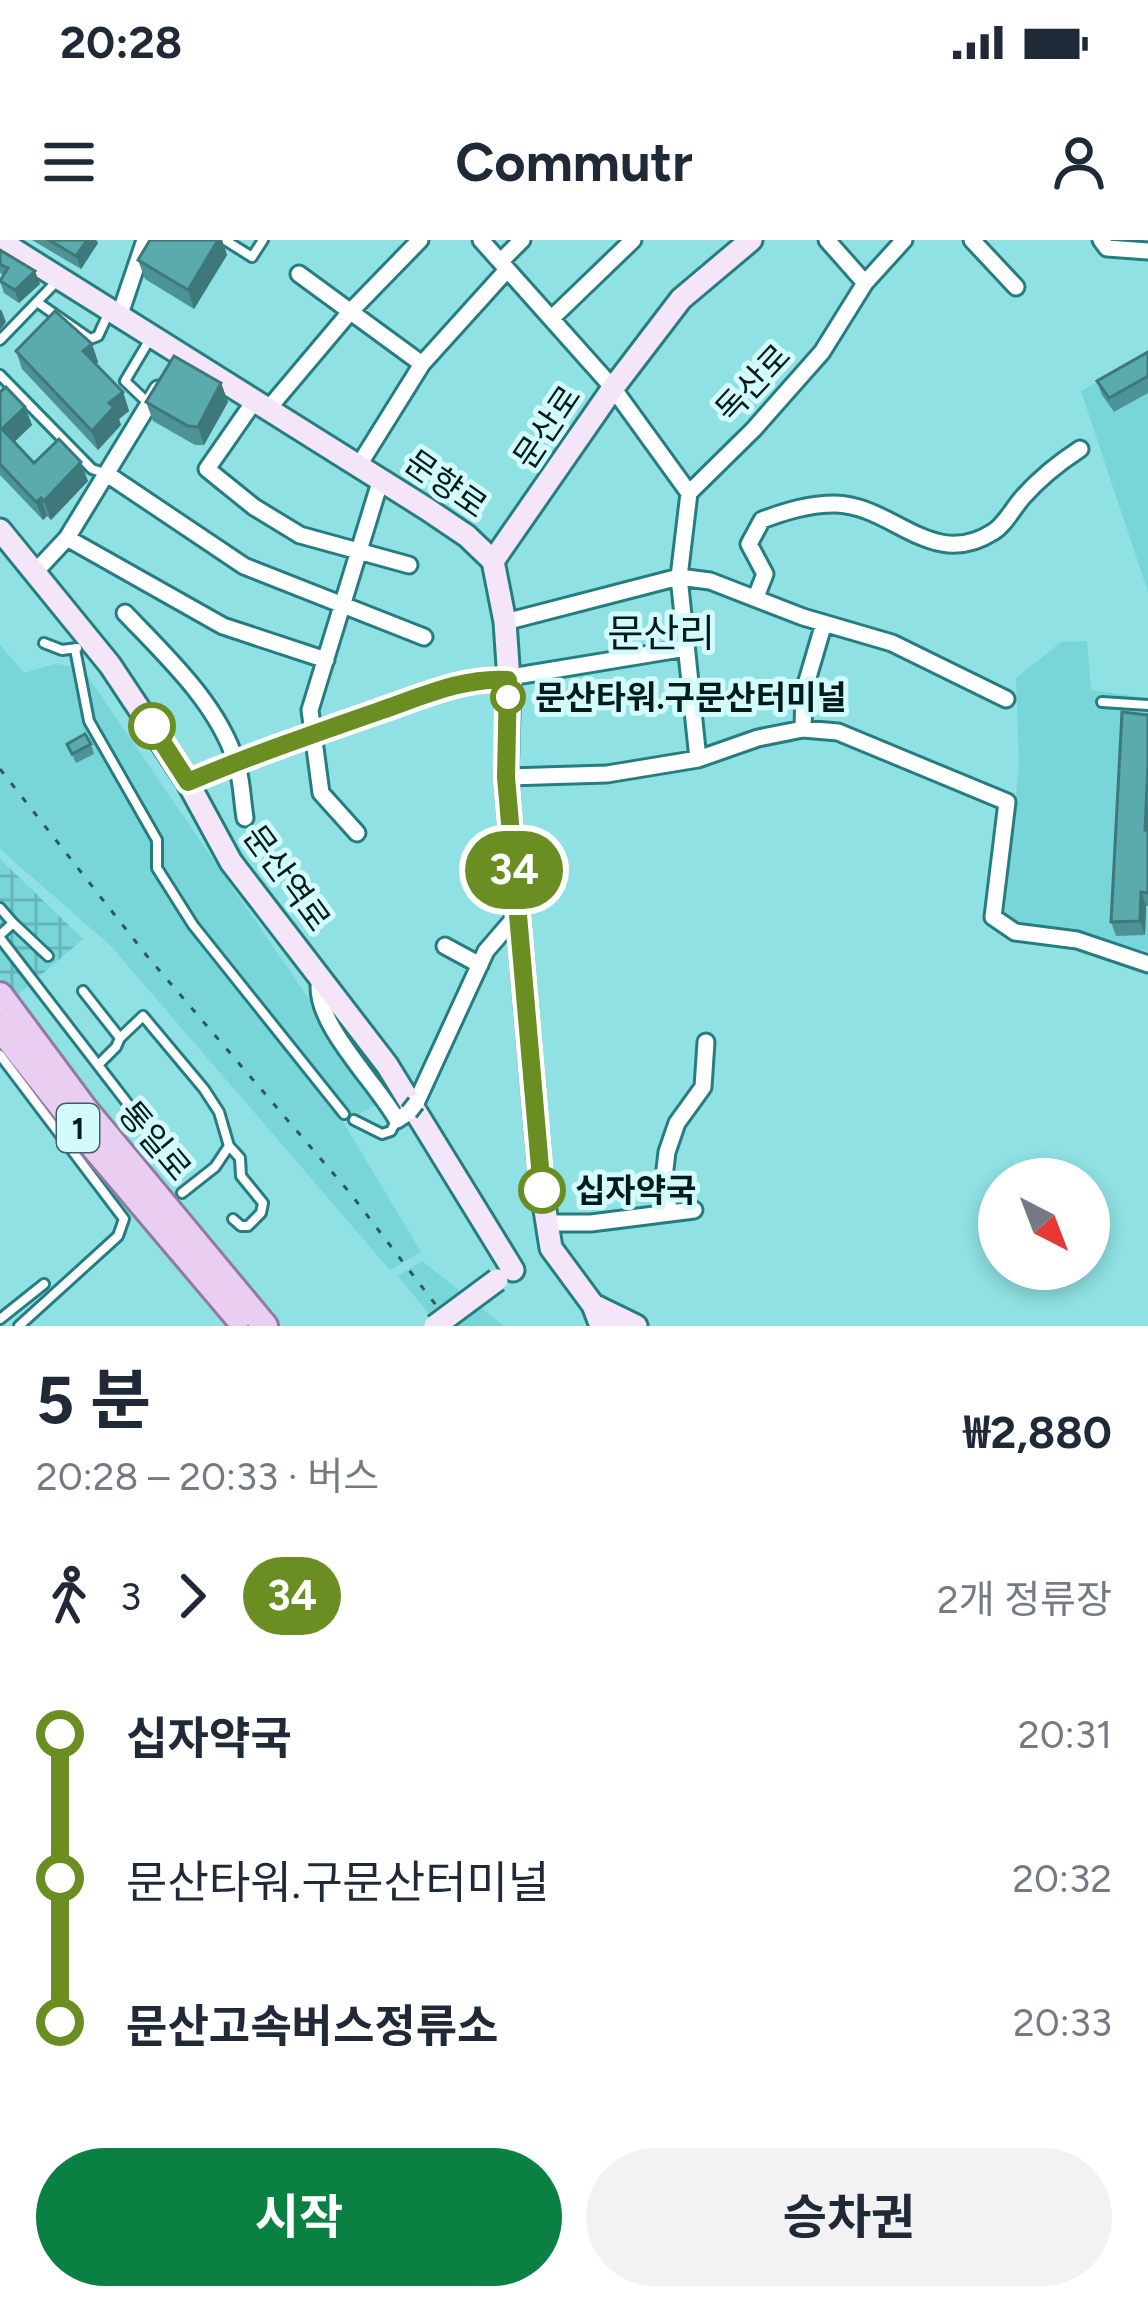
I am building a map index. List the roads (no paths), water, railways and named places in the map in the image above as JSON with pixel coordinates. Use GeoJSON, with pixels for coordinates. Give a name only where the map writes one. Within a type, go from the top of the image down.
{"type":"FeatureCollection","features":[{"type":"Feature","properties":{"kind":"main road","name":"통일로"},"geometry":{"type":"LineString","coordinates":[[0,995],[253,1320]]}},
{"type":"Feature","properties":{"kind":"main road","name":"통일로"},"geometry":{"type":"LineString","coordinates":[[0,1028],[214,1292],[253,1320]]}},
{"type":"Feature","properties":{"kind":"main road"},"geometry":{"type":"LineString","coordinates":[[214,1292],[227,1326]]}},
{"type":"Feature","properties":{"kind":"main road"},"geometry":{"type":"LineString","coordinates":[[253,1320],[263,1309],[285,1326]]}},
{"type":"Feature","properties":{"kind":"street"},"geometry":{"type":"LineString","coordinates":[[114,314],[145,240]]}},
{"type":"Feature","properties":{"kind":"street"},"geometry":{"type":"LineString","coordinates":[[409,565],[300,535],[254,507],[207,469],[262,404],[420,240]]}},
{"type":"Feature","properties":{"kind":"street"},"geometry":{"type":"LineString","coordinates":[[481,240],[613,388]]}},
{"type":"Feature","properties":{"kind":"street"},"geometry":{"type":"LineString","coordinates":[[359,465],[422,364],[522,240]]}},
{"type":"Feature","properties":{"kind":"street"},"geometry":{"type":"LineString","coordinates":[[552,318],[633,240]]}},
{"type":"Feature","properties":{"kind":"street","name":"문산로"},"geometry":{"type":"LineString","coordinates":[[493,561],[681,299],[751,240]]}},
{"type":"Feature","properties":{"kind":"street"},"geometry":{"type":"LineString","coordinates":[[827,240],[866,283]]}},
{"type":"Feature","properties":{"kind":"street","name":"독산로"},"geometry":{"type":"LineString","coordinates":[[689,493],[823,352],[866,283],[904,240]]}},
{"type":"Feature","properties":{"kind":"street"},"geometry":{"type":"LineString","coordinates":[[972,240],[1016,287]]}},
{"type":"Feature","properties":{"kind":"street"},"geometry":{"type":"LineString","coordinates":[[1101,240],[1107,248],[1148,251]]}},
{"type":"Feature","properties":{"kind":"street","name":"문향로"},"geometry":{"type":"LineString","coordinates":[[0,241],[381,479],[467,536],[493,561],[505,622],[506,777],[551,1248]]}},
{"type":"Feature","properties":{"kind":"street"},"geometry":{"type":"LineString","coordinates":[[299,274],[422,364]]}},
{"type":"Feature","properties":{"kind":"street"},"geometry":{"type":"LineString","coordinates":[[37,570],[68,538],[178,356]]}},
{"type":"Feature","properties":{"kind":"street","name":"문산로"},"geometry":{"type":"LineString","coordinates":[[613,388],[689,493]]}},
{"type":"Feature","properties":{"kind":"street"},"geometry":{"type":"LineString","coordinates":[[756,597],[765,574],[749,544],[762,520],[795,508],[839,504],[886,519],[941,547],[967,543],[995,531],[1027,493],[1080,449]]}},
{"type":"Feature","properties":{"kind":"street"},"geometry":{"type":"LineString","coordinates":[[107,474],[244,566],[424,637]]}},
{"type":"Feature","properties":{"kind":"street"},"geometry":{"type":"LineString","coordinates":[[357,833],[321,793],[310,710],[381,479]]}},
{"type":"Feature","properties":{"kind":"street"},"geometry":{"type":"LineString","coordinates":[[689,493],[679,577],[698,759]]}},
{"type":"Feature","properties":{"kind":"street","name":"문산역로"},"geometry":{"type":"LineString","coordinates":[[0,530],[37,570],[84,645],[188,782],[232,862],[387,1065],[505,1275]]}},
{"type":"Feature","properties":{"kind":"street"},"geometry":{"type":"LineString","coordinates":[[68,538],[223,626],[326,660]]}},
{"type":"Feature","properties":{"kind":"street"},"geometry":{"type":"LineString","coordinates":[[505,622],[679,577],[710,581],[918,654],[1006,699]]}},
{"type":"Feature","properties":{"kind":"street"},"geometry":{"type":"LineString","coordinates":[[125,613],[181,672],[214,717],[236,762],[244,818]]}},
{"type":"Feature","properties":{"kind":"street"},"geometry":{"type":"LineString","coordinates":[[802,729],[804,691],[824,623]]}},
{"type":"Feature","properties":{"kind":"street"},"geometry":{"type":"LineString","coordinates":[[188,782],[449,687],[686,648]]}},
{"type":"Feature","properties":{"kind":"street"},"geometry":{"type":"LineString","coordinates":[[506,777],[607,774],[698,759],[758,737],[802,729],[838,732],[1007,802],[1007,859],[993,917],[1015,932],[1076,940],[1148,964]]}},
{"type":"Feature","properties":{"kind":"street"},"geometry":{"type":"LineString","coordinates":[[320,979],[320,1004],[408,1112],[487,951],[518,914]]}},
{"type":"Feature","properties":{"kind":"street"},"geometry":{"type":"LineString","coordinates":[[445,946],[481,965]]}},
{"type":"Feature","properties":{"kind":"street"},"geometry":{"type":"LineString","coordinates":[[670,1211],[664,1186],[668,1152],[677,1123],[704,1087],[706,1042]]}},
{"type":"Feature","properties":{"kind":"street"},"geometry":{"type":"LineString","coordinates":[[550,1223],[591,1223],[694,1210]]}},
{"type":"Feature","properties":{"kind":"street"},"geometry":{"type":"LineString","coordinates":[[435,1326],[551,1248],[597,1316],[636,1326]]}},
{"type":"Feature","properties":{"kind":"lane"},"geometry":{"type":"LineString","coordinates":[[225,240],[252,257],[263,240]]}},
{"type":"Feature","properties":{"kind":"lane"},"geometry":{"type":"LineString","coordinates":[[0,340],[59,279]]}},
{"type":"Feature","properties":{"kind":"lane"},"geometry":{"type":"LineString","coordinates":[[37,302],[90,339],[98,336],[114,314]]}},
{"type":"Feature","properties":{"kind":"lane"},"geometry":{"type":"LineString","coordinates":[[149,404],[125,381],[151,338]]}},
{"type":"Feature","properties":{"kind":"lane"},"geometry":{"type":"LineString","coordinates":[[0,375],[92,469],[107,474]]}},
{"type":"Feature","properties":{"kind":"lane"},"geometry":{"type":"LineString","coordinates":[[44,643],[62,650],[84,645],[89,721],[157,840],[157,868],[194,925],[344,1114]]}},
{"type":"Feature","properties":{"kind":"lane"},"geometry":{"type":"LineString","coordinates":[[1102,702],[1148,705]]}},
{"type":"Feature","properties":{"kind":"lane"},"geometry":{"type":"LineString","coordinates":[[0,908],[48,956]]}},
{"type":"Feature","properties":{"kind":"lane"},"geometry":{"type":"LineString","coordinates":[[13,922],[0,936],[148,1130]]}},
{"type":"Feature","properties":{"kind":"lane"},"geometry":{"type":"LineString","coordinates":[[83,991],[119,1038]]}},
{"type":"Feature","properties":{"kind":"lane"},"geometry":{"type":"LineString","coordinates":[[98,1065],[142,1016],[212,1100],[229,1146],[240,1158],[241,1176],[263,1203],[261,1213],[248,1226],[233,1219]]}},
{"type":"Feature","properties":{"kind":"lane"},"geometry":{"type":"LineString","coordinates":[[0,1055],[124,1219],[118,1236],[20,1326]]}},
{"type":"Feature","properties":{"kind":"lane"},"geometry":{"type":"LineString","coordinates":[[354,1120],[387,1134],[408,1112]]}},
{"type":"Feature","properties":{"kind":"lane"},"geometry":{"type":"LineString","coordinates":[[182,1193],[215,1167],[229,1146]]}},
{"type":"Feature","properties":{"kind":"lane"},"geometry":{"type":"LineString","coordinates":[[0,1319],[44,1284]]}},
{"type":"Feature","properties":{"kind":"railway"},"geometry":{"type":"LineString","coordinates":[[0,769],[147,956],[350,1193],[452,1326]]}},
{"type":"Feature","properties":{"kind":"place","name":"문산타워.구문산터미널"},"geometry":{"type":"Point","coordinates":[508,697]}},
{"type":"Feature","properties":{"kind":"place","name":"십자약국"},"geometry":{"type":"Point","coordinates":[542,1190]}},
{"type":"Feature","properties":{"kind":"district","name":"문산리"},"geometry":{"type":"Point","coordinates":[661,633]}}]}
